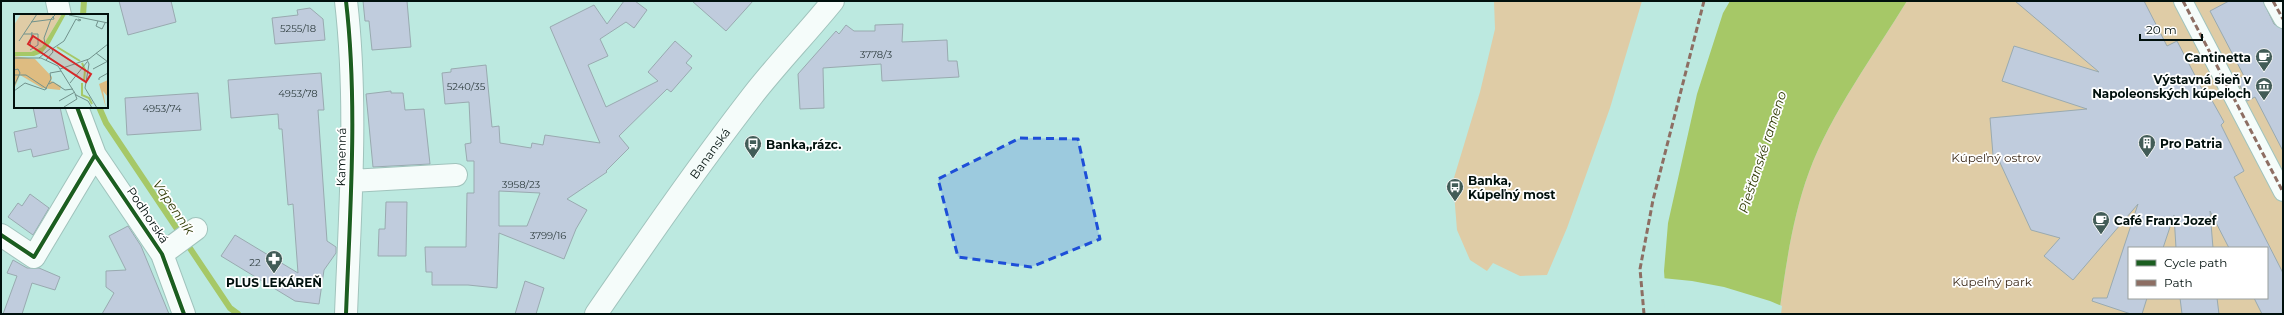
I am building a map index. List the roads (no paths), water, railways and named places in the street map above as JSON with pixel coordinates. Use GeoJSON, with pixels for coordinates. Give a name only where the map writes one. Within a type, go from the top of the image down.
{"type":"FeatureCollection","features":[{"type":"Feature","properties":{"kind":"street"},"geometry":{"type":"LineString","coordinates":[[57,1],[60,14]]}},
{"type":"Feature","properties":{"kind":"street","name":"Kamenná"},"geometry":{"type":"LineString","coordinates":[[346,1],[350,36],[351,181],[346,314]]}},
{"type":"Feature","properties":{"kind":"street","name":"Bananská"},"geometry":{"type":"LineString","coordinates":[[596,314],[665,213],[754,94],[833,1]]}},
{"type":"Feature","properties":{"kind":"street"},"geometry":{"type":"LineString","coordinates":[[2183,1],[2283,192]]}},
{"type":"Feature","properties":{"kind":"street"},"geometry":{"type":"LineString","coordinates":[[2273,1],[2283,19]]}},
{"type":"Feature","properties":{"kind":"street","name":"Podhorská"},"geometry":{"type":"LineString","coordinates":[[77,108],[95,156],[168,250],[184,314]]}},
{"type":"Feature","properties":{"kind":"street"},"geometry":{"type":"LineString","coordinates":[[1,235],[34,257],[95,156]]}},
{"type":"Feature","properties":{"kind":"street"},"geometry":{"type":"LineString","coordinates":[[351,181],[456,175]]}},
{"type":"Feature","properties":{"kind":"street"},"geometry":{"type":"LineString","coordinates":[[168,250],[196,229]]}},
{"type":"Feature","properties":{"kind":"water","name":"Piešťanské rameno"},"geometry":{"type":"Polygon","coordinates":[[[1730,1],[1907,1],[1841,107],[1818,150],[1809,172],[1794,224],[1779,314],[1667,314],[1664,271],[1668,223],[1697,94],[1723,13],[1730,1]]]}},
{"type":"Feature","properties":{"kind":"waterway","name":"Vápenník"},"geometry":{"type":"LineString","coordinates":[[83,14],[84,1]]}},
{"type":"Feature","properties":{"kind":"waterway","name":"Vápenník"},"geometry":{"type":"LineString","coordinates":[[99,108],[106,123],[230,308],[238,314]]}},
{"type":"Feature","properties":{"kind":"place","name":"Cantinetta"},"geometry":{"type":"Point","coordinates":[2264,72]}},
{"type":"Feature","properties":{"kind":"place","name":"Výstavná sieň v Napoleonských kúpeľoch"},"geometry":{"type":"Point","coordinates":[2264,101]}},
{"type":"Feature","properties":{"kind":"place","name":"Pro Patria"},"geometry":{"type":"Point","coordinates":[2147,158]}},
{"type":"Feature","properties":{"kind":"place","name":"Banka,,rázc."},"geometry":{"type":"Point","coordinates":[753,159]}},
{"type":"Feature","properties":{"kind":"place","name":"Banka, Kúpeľný most"},"geometry":{"type":"Point","coordinates":[1455,202]}},
{"type":"Feature","properties":{"kind":"place","name":"Café Franz Jozef"},"geometry":{"type":"Point","coordinates":[2101,235]}},
{"type":"Feature","properties":{"kind":"place","name":"PLUS LEKÁREŇ"},"geometry":{"type":"Point","coordinates":[274,274]}},
{"type":"Feature","properties":{"kind":"park label","name":"Kúpeľný ostrov"},"geometry":{"type":"Point","coordinates":[1996,157]}},
{"type":"Feature","properties":{"kind":"park label","name":"Kúpeľný park"},"geometry":{"type":"Point","coordinates":[1992,281]}}]}
